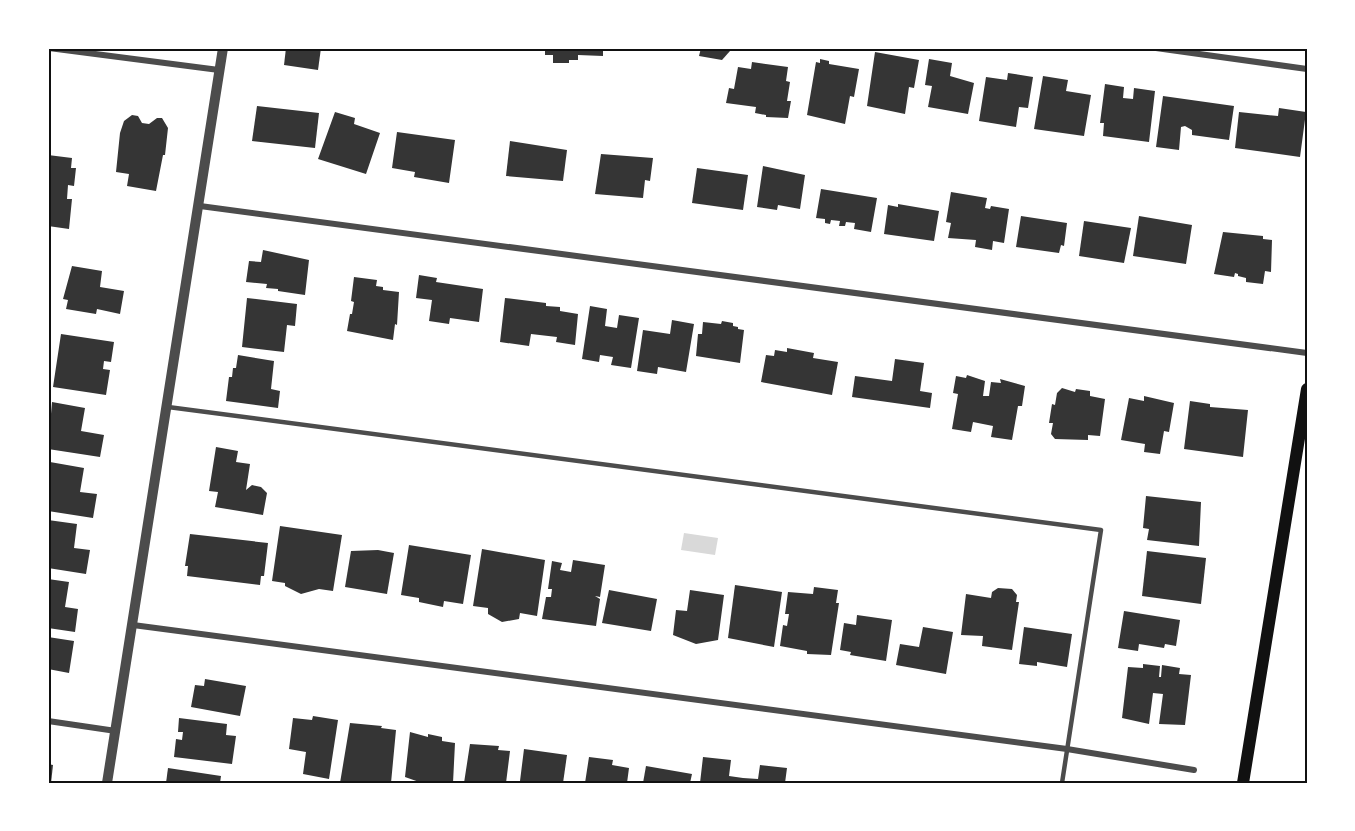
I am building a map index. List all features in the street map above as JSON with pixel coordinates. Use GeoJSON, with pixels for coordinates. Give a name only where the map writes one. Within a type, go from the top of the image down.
{"type":"FeatureCollection","features":[{"type":"Feature","properties":{"kind":"main road"},"geometry":{"type":"LineString","coordinates":[[1243,783],[1307,389]]}},
{"type":"Feature","properties":{"kind":"street"},"geometry":{"type":"LineString","coordinates":[[50,48],[219,70]]}},
{"type":"Feature","properties":{"kind":"street"},"geometry":{"type":"LineString","coordinates":[[107,783],[200,206],[223,48]]}},
{"type":"Feature","properties":{"kind":"street"},"geometry":{"type":"LineString","coordinates":[[1156,48],[1307,69]]}},
{"type":"Feature","properties":{"kind":"street"},"geometry":{"type":"LineString","coordinates":[[200,206],[1307,354]]}},
{"type":"Feature","properties":{"kind":"street"},"geometry":{"type":"LineString","coordinates":[[133,625],[1067,749],[1194,770]]}},
{"type":"Feature","properties":{"kind":"street"},"geometry":{"type":"LineString","coordinates":[[48,721],[116,731]]}},
{"type":"Feature","properties":{"kind":"lane"},"geometry":{"type":"LineString","coordinates":[[168,407],[1101,530],[1062,783]]}},
{"type":"Feature","properties":{"kind":"shaded area"},"geometry":{"type":"Polygon","coordinates":[[[684,533],[718,538],[715,555],[681,550],[684,533]]]}},
{"type":"Feature","properties":{"kind":"building"},"geometry":{"type":"Polygon","coordinates":[[[286,48],[321,48],[318,70],[284,65],[286,48]]]}},
{"type":"Feature","properties":{"kind":"building"},"geometry":{"type":"Polygon","coordinates":[[[545,48],[603,48],[603,56],[578,55],[578,60],[569,60],[569,63],[553,63],[553,55],[545,55],[545,48]]]}},
{"type":"Feature","properties":{"kind":"building"},"geometry":{"type":"Polygon","coordinates":[[[701,48],[730,48],[730,51],[722,60],[699,56],[701,48]]]}},
{"type":"Feature","properties":{"kind":"building"},"geometry":{"type":"Polygon","coordinates":[[[875,52],[919,60],[914,88],[909,87],[905,114],[867,106],[875,52]]]}},
{"type":"Feature","properties":{"kind":"building"},"geometry":{"type":"Polygon","coordinates":[[[820,59],[829,61],[829,64],[859,69],[854,97],[850,96],[845,124],[807,115],[816,62],[820,63],[820,59]]]}},
{"type":"Feature","properties":{"kind":"building"},"geometry":{"type":"Polygon","coordinates":[[[929,59],[952,63],[950,76],[974,83],[968,114],[928,107],[932,86],[925,85],[929,59]]]}},
{"type":"Feature","properties":{"kind":"building"},"geometry":{"type":"Polygon","coordinates":[[[752,62],[788,67],[786,81],[790,82],[787,101],[791,101],[788,118],[766,117],[766,115],[755,113],[756,107],[726,103],[729,88],[734,89],[738,67],[751,69],[752,62]]]}},
{"type":"Feature","properties":{"kind":"building"},"geometry":{"type":"Polygon","coordinates":[[[1008,73],[1033,77],[1028,108],[1019,107],[1016,127],[979,121],[986,77],[1007,80],[1008,73]]]}},
{"type":"Feature","properties":{"kind":"building"},"geometry":{"type":"Polygon","coordinates":[[[1043,76],[1068,80],[1066,91],[1091,95],[1084,136],[1034,129],[1043,76]]]}},
{"type":"Feature","properties":{"kind":"building"},"geometry":{"type":"Polygon","coordinates":[[[1105,84],[1124,87],[1123,98],[1133,99],[1134,88],[1155,91],[1149,142],[1103,136],[1104,123],[1100,123],[1105,84]]]}},
{"type":"Feature","properties":{"kind":"building"},"geometry":{"type":"Polygon","coordinates":[[[1163,96],[1234,106],[1229,140],[1192,135],[1192,130],[1185,126],[1181,127],[1179,150],[1156,147],[1163,96]]]}},
{"type":"Feature","properties":{"kind":"building"},"geometry":{"type":"Polygon","coordinates":[[[257,106],[319,113],[315,148],[252,141],[257,106]]]}},
{"type":"Feature","properties":{"kind":"building"},"geometry":{"type":"Polygon","coordinates":[[[1279,108],[1306,112],[1300,157],[1235,148],[1239,112],[1278,116],[1279,108]]]}},
{"type":"Feature","properties":{"kind":"building"},"geometry":{"type":"Polygon","coordinates":[[[335,112],[355,118],[354,124],[380,133],[366,174],[318,159],[335,112]]]}},
{"type":"Feature","properties":{"kind":"building"},"geometry":{"type":"Polygon","coordinates":[[[132,115],[138,116],[142,123],[149,124],[157,118],[162,118],[168,128],[165,155],[163,155],[156,191],[127,186],[129,174],[116,172],[120,133],[124,121],[132,115]]]}},
{"type":"Feature","properties":{"kind":"building"},"geometry":{"type":"Polygon","coordinates":[[[397,132],[455,140],[449,183],[414,177],[415,172],[392,168],[397,132]]]}},
{"type":"Feature","properties":{"kind":"building"},"geometry":{"type":"Polygon","coordinates":[[[510,141],[567,150],[563,181],[506,176],[510,141]]]}},
{"type":"Feature","properties":{"kind":"building"},"geometry":{"type":"Polygon","coordinates":[[[601,154],[653,158],[650,181],[645,180],[643,198],[595,194],[601,154]]]}},
{"type":"Feature","properties":{"kind":"building"},"geometry":{"type":"Polygon","coordinates":[[[48,155],[72,158],[71,168],[76,168],[74,186],[68,185],[67,199],[72,199],[69,229],[48,226],[48,155]]]}},
{"type":"Feature","properties":{"kind":"building"},"geometry":{"type":"Polygon","coordinates":[[[763,166],[805,175],[800,209],[778,205],[777,210],[757,207],[763,166]]]}},
{"type":"Feature","properties":{"kind":"building"},"geometry":{"type":"Polygon","coordinates":[[[697,168],[748,175],[743,210],[692,203],[697,168]]]}},
{"type":"Feature","properties":{"kind":"building"},"geometry":{"type":"Polygon","coordinates":[[[821,189],[877,198],[871,232],[854,229],[855,223],[846,222],[845,226],[839,226],[840,221],[831,220],[830,224],[825,223],[825,219],[816,218],[821,189]]]}},
{"type":"Feature","properties":{"kind":"building"},"geometry":{"type":"Polygon","coordinates":[[[951,192],[987,198],[985,208],[990,209],[991,206],[1009,209],[1004,243],[993,241],[992,250],[975,247],[976,240],[948,238],[951,223],[946,222],[951,192]]]}},
{"type":"Feature","properties":{"kind":"building"},"geometry":{"type":"Polygon","coordinates":[[[898,204],[939,211],[934,241],[884,234],[888,205],[898,207],[898,204]]]}},
{"type":"Feature","properties":{"kind":"building"},"geometry":{"type":"Polygon","coordinates":[[[1021,216],[1067,223],[1064,246],[1061,245],[1059,253],[1016,247],[1021,216]]]}},
{"type":"Feature","properties":{"kind":"building"},"geometry":{"type":"Polygon","coordinates":[[[1139,216],[1192,225],[1186,264],[1133,256],[1139,216]]]}},
{"type":"Feature","properties":{"kind":"building"},"geometry":{"type":"Polygon","coordinates":[[[1084,221],[1131,228],[1124,263],[1079,256],[1084,221]]]}},
{"type":"Feature","properties":{"kind":"building"},"geometry":{"type":"Polygon","coordinates":[[[1223,232],[1263,236],[1263,239],[1272,240],[1271,272],[1265,271],[1263,284],[1246,282],[1246,278],[1235,273],[1234,277],[1214,274],[1223,232]]]}},
{"type":"Feature","properties":{"kind":"building"},"geometry":{"type":"Polygon","coordinates":[[[263,250],[309,260],[305,295],[266,288],[267,284],[246,282],[249,261],[261,262],[263,250]]]}},
{"type":"Feature","properties":{"kind":"building"},"geometry":{"type":"Polygon","coordinates":[[[72,266],[102,271],[100,287],[124,291],[120,314],[97,309],[96,314],[66,309],[68,300],[63,299],[72,266]]]}},
{"type":"Feature","properties":{"kind":"building"},"geometry":{"type":"Polygon","coordinates":[[[419,275],[437,278],[436,282],[483,289],[479,322],[450,318],[449,324],[429,321],[432,300],[416,298],[419,275]]]}},
{"type":"Feature","properties":{"kind":"building"},"geometry":{"type":"Polygon","coordinates":[[[354,277],[377,280],[376,286],[383,287],[383,290],[399,292],[397,325],[395,324],[393,340],[347,331],[354,302],[351,301],[354,277]]]}},
{"type":"Feature","properties":{"kind":"building"},"geometry":{"type":"Polygon","coordinates":[[[247,298],[297,304],[295,326],[287,325],[284,352],[242,347],[247,298]]]}},
{"type":"Feature","properties":{"kind":"building"},"geometry":{"type":"Polygon","coordinates":[[[505,298],[546,303],[546,306],[560,307],[560,311],[578,314],[575,345],[556,342],[557,337],[531,334],[529,346],[500,342],[505,298]]]}},
{"type":"Feature","properties":{"kind":"building"},"geometry":{"type":"Polygon","coordinates":[[[590,306],[607,309],[605,326],[617,328],[619,315],[639,318],[631,368],[611,365],[613,357],[600,355],[599,362],[582,359],[590,306]]]}},
{"type":"Feature","properties":{"kind":"building"},"geometry":{"type":"Polygon","coordinates":[[[672,320],[694,324],[686,372],[658,367],[657,374],[637,371],[643,330],[670,334],[672,320]]]}},
{"type":"Feature","properties":{"kind":"building"},"geometry":{"type":"Polygon","coordinates":[[[722,321],[733,323],[733,326],[744,330],[740,363],[696,356],[698,334],[702,334],[703,322],[721,324],[722,321]]]}},
{"type":"Feature","properties":{"kind":"building"},"geometry":{"type":"Polygon","coordinates":[[[61,334],[114,342],[111,362],[104,361],[103,369],[110,370],[106,395],[53,387],[61,334]]]}},
{"type":"Feature","properties":{"kind":"building"},"geometry":{"type":"Polygon","coordinates":[[[787,348],[814,353],[813,358],[838,362],[832,395],[761,382],[766,355],[774,356],[775,350],[787,352],[787,348]]]}},
{"type":"Feature","properties":{"kind":"building"},"geometry":{"type":"Polygon","coordinates":[[[238,355],[274,361],[271,389],[280,391],[278,408],[226,401],[229,377],[232,377],[233,368],[236,368],[238,355]]]}},
{"type":"Feature","properties":{"kind":"building"},"geometry":{"type":"Polygon","coordinates":[[[895,359],[924,363],[920,391],[932,393],[930,408],[852,397],[855,376],[892,381],[895,359]]]}},
{"type":"Feature","properties":{"kind":"building"},"geometry":{"type":"Polygon","coordinates":[[[967,375],[985,381],[983,396],[989,396],[991,382],[1001,383],[1000,379],[1025,386],[1022,406],[1018,406],[1012,440],[991,437],[993,426],[973,422],[971,432],[952,429],[958,394],[953,393],[956,376],[966,378],[967,375]]]}},
{"type":"Feature","properties":{"kind":"building"},"geometry":{"type":"Polygon","coordinates":[[[1062,388],[1075,392],[1076,389],[1090,391],[1090,396],[1105,399],[1100,436],[1088,435],[1088,440],[1055,439],[1051,434],[1053,423],[1049,423],[1052,404],[1055,405],[1057,393],[1062,388]]]}},
{"type":"Feature","properties":{"kind":"building"},"geometry":{"type":"Polygon","coordinates":[[[1144,396],[1174,403],[1169,432],[1164,431],[1160,454],[1144,452],[1145,444],[1121,440],[1129,398],[1144,401],[1144,396]]]}},
{"type":"Feature","properties":{"kind":"building"},"geometry":{"type":"Polygon","coordinates":[[[1190,401],[1210,404],[1210,407],[1248,410],[1243,457],[1184,449],[1190,401]]]}},
{"type":"Feature","properties":{"kind":"building"},"geometry":{"type":"Polygon","coordinates":[[[52,402],[85,408],[81,431],[104,435],[100,457],[48,449],[52,402]]]}},
{"type":"Feature","properties":{"kind":"building"},"geometry":{"type":"Polygon","coordinates":[[[216,447],[238,451],[236,462],[250,464],[246,490],[252,485],[261,487],[267,493],[263,515],[215,507],[218,492],[209,491],[216,447]]]}},
{"type":"Feature","properties":{"kind":"building"},"geometry":{"type":"Polygon","coordinates":[[[50,462],[84,468],[80,492],[97,494],[93,518],[48,511],[50,462]]]}},
{"type":"Feature","properties":{"kind":"building"},"geometry":{"type":"Polygon","coordinates":[[[1146,496],[1201,502],[1199,546],[1147,540],[1149,529],[1143,528],[1146,496]]]}},
{"type":"Feature","properties":{"kind":"building"},"geometry":{"type":"Polygon","coordinates":[[[48,520],[77,524],[74,548],[90,550],[86,574],[48,568],[48,520]]]}},
{"type":"Feature","properties":{"kind":"building"},"geometry":{"type":"Polygon","coordinates":[[[280,526],[342,535],[333,591],[319,589],[301,594],[285,586],[285,583],[272,581],[280,526]]]}},
{"type":"Feature","properties":{"kind":"building"},"geometry":{"type":"Polygon","coordinates":[[[190,534],[268,543],[264,576],[261,576],[260,585],[187,576],[188,566],[185,566],[190,534]]]}},
{"type":"Feature","properties":{"kind":"building"},"geometry":{"type":"Polygon","coordinates":[[[409,545],[471,555],[463,604],[444,601],[443,607],[419,602],[419,598],[401,595],[409,545]]]}},
{"type":"Feature","properties":{"kind":"building"},"geometry":{"type":"Polygon","coordinates":[[[482,549],[545,560],[537,616],[520,613],[519,619],[502,622],[488,614],[488,608],[473,606],[482,549]]]}},
{"type":"Feature","properties":{"kind":"building"},"geometry":{"type":"Polygon","coordinates":[[[378,550],[394,553],[387,594],[345,587],[351,551],[378,550]]]}},
{"type":"Feature","properties":{"kind":"building"},"geometry":{"type":"Polygon","coordinates":[[[1147,551],[1206,558],[1201,604],[1142,596],[1147,551]]]}},
{"type":"Feature","properties":{"kind":"building"},"geometry":{"type":"Polygon","coordinates":[[[573,560],[605,565],[600,597],[595,596],[600,599],[596,626],[542,619],[546,597],[551,597],[552,589],[548,589],[552,561],[562,563],[560,570],[571,572],[573,560]]]}},
{"type":"Feature","properties":{"kind":"building"},"geometry":{"type":"Polygon","coordinates":[[[48,579],[69,582],[65,607],[78,609],[75,632],[48,628],[48,579]]]}},
{"type":"Feature","properties":{"kind":"building"},"geometry":{"type":"Polygon","coordinates":[[[735,585],[782,592],[774,647],[728,638],[735,585]]]}},
{"type":"Feature","properties":{"kind":"building"},"geometry":{"type":"Polygon","coordinates":[[[814,587],[838,590],[836,603],[839,603],[831,655],[807,654],[807,651],[780,646],[783,625],[787,626],[789,614],[785,614],[788,592],[813,594],[814,587]]]}},
{"type":"Feature","properties":{"kind":"building"},"geometry":{"type":"Polygon","coordinates":[[[998,588],[1012,589],[1017,595],[1016,602],[1019,602],[1012,650],[982,646],[983,636],[961,635],[966,594],[991,598],[992,592],[998,588]]]}},
{"type":"Feature","properties":{"kind":"building"},"geometry":{"type":"Polygon","coordinates":[[[609,590],[657,599],[651,631],[602,623],[609,590]]]}},
{"type":"Feature","properties":{"kind":"building"},"geometry":{"type":"Polygon","coordinates":[[[690,590],[724,595],[718,640],[696,644],[673,635],[676,610],[687,611],[690,590]]]}},
{"type":"Feature","properties":{"kind":"building"},"geometry":{"type":"Polygon","coordinates":[[[1124,611],[1180,620],[1176,646],[1165,644],[1164,648],[1139,644],[1138,651],[1118,648],[1124,611]]]}},
{"type":"Feature","properties":{"kind":"building"},"geometry":{"type":"Polygon","coordinates":[[[857,615],[892,620],[886,661],[850,655],[851,652],[840,650],[844,623],[856,625],[857,615]]]}},
{"type":"Feature","properties":{"kind":"building"},"geometry":{"type":"Polygon","coordinates":[[[923,627],[953,632],[946,674],[896,665],[900,644],[919,647],[923,627]]]}},
{"type":"Feature","properties":{"kind":"building"},"geometry":{"type":"Polygon","coordinates":[[[1024,627],[1072,634],[1067,667],[1037,662],[1037,666],[1019,664],[1024,627]]]}},
{"type":"Feature","properties":{"kind":"building"},"geometry":{"type":"Polygon","coordinates":[[[48,637],[74,641],[69,673],[48,669],[48,637]]]}},
{"type":"Feature","properties":{"kind":"building"},"geometry":{"type":"Polygon","coordinates":[[[1143,664],[1160,666],[1159,677],[1161,677],[1162,665],[1180,668],[1179,674],[1191,675],[1185,725],[1159,724],[1163,694],[1153,693],[1149,724],[1122,718],[1128,667],[1143,668],[1143,664]]]}},
{"type":"Feature","properties":{"kind":"building"},"geometry":{"type":"Polygon","coordinates":[[[205,679],[246,686],[240,716],[191,707],[195,685],[204,686],[205,679]]]}},
{"type":"Feature","properties":{"kind":"building"},"geometry":{"type":"Polygon","coordinates":[[[313,716],[338,720],[329,779],[303,774],[306,752],[289,749],[293,718],[312,720],[313,716]]]}},
{"type":"Feature","properties":{"kind":"building"},"geometry":{"type":"Polygon","coordinates":[[[179,718],[227,724],[226,735],[236,736],[232,764],[174,757],[176,739],[182,740],[183,732],[178,732],[179,718]]]}},
{"type":"Feature","properties":{"kind":"building"},"geometry":{"type":"Polygon","coordinates":[[[350,723],[382,726],[381,728],[396,730],[391,783],[340,783],[350,723]]]}},
{"type":"Feature","properties":{"kind":"building"},"geometry":{"type":"Polygon","coordinates":[[[410,732],[428,737],[428,734],[442,737],[442,741],[455,743],[453,783],[422,783],[405,777],[410,732]]]}},
{"type":"Feature","properties":{"kind":"building"},"geometry":{"type":"Polygon","coordinates":[[[470,744],[499,746],[498,750],[510,751],[506,783],[464,783],[470,744]]]}},
{"type":"Feature","properties":{"kind":"building"},"geometry":{"type":"Polygon","coordinates":[[[524,749],[567,755],[563,783],[520,781],[524,749]]]}},
{"type":"Feature","properties":{"kind":"building"},"geometry":{"type":"Polygon","coordinates":[[[589,757],[613,760],[612,765],[629,768],[627,783],[585,783],[589,757]]]}},
{"type":"Feature","properties":{"kind":"building"},"geometry":{"type":"Polygon","coordinates":[[[703,757],[731,760],[729,776],[743,778],[758,779],[760,765],[787,768],[785,783],[700,783],[703,757]]]}},
{"type":"Feature","properties":{"kind":"building"},"geometry":{"type":"Polygon","coordinates":[[[48,764],[53,765],[51,783],[48,783],[48,764]]]}},
{"type":"Feature","properties":{"kind":"building"},"geometry":{"type":"Polygon","coordinates":[[[646,766],[692,774],[690,783],[643,783],[646,766]]]}},
{"type":"Feature","properties":{"kind":"building"},"geometry":{"type":"Polygon","coordinates":[[[168,768],[221,776],[220,783],[166,783],[168,768]]]}}]}
